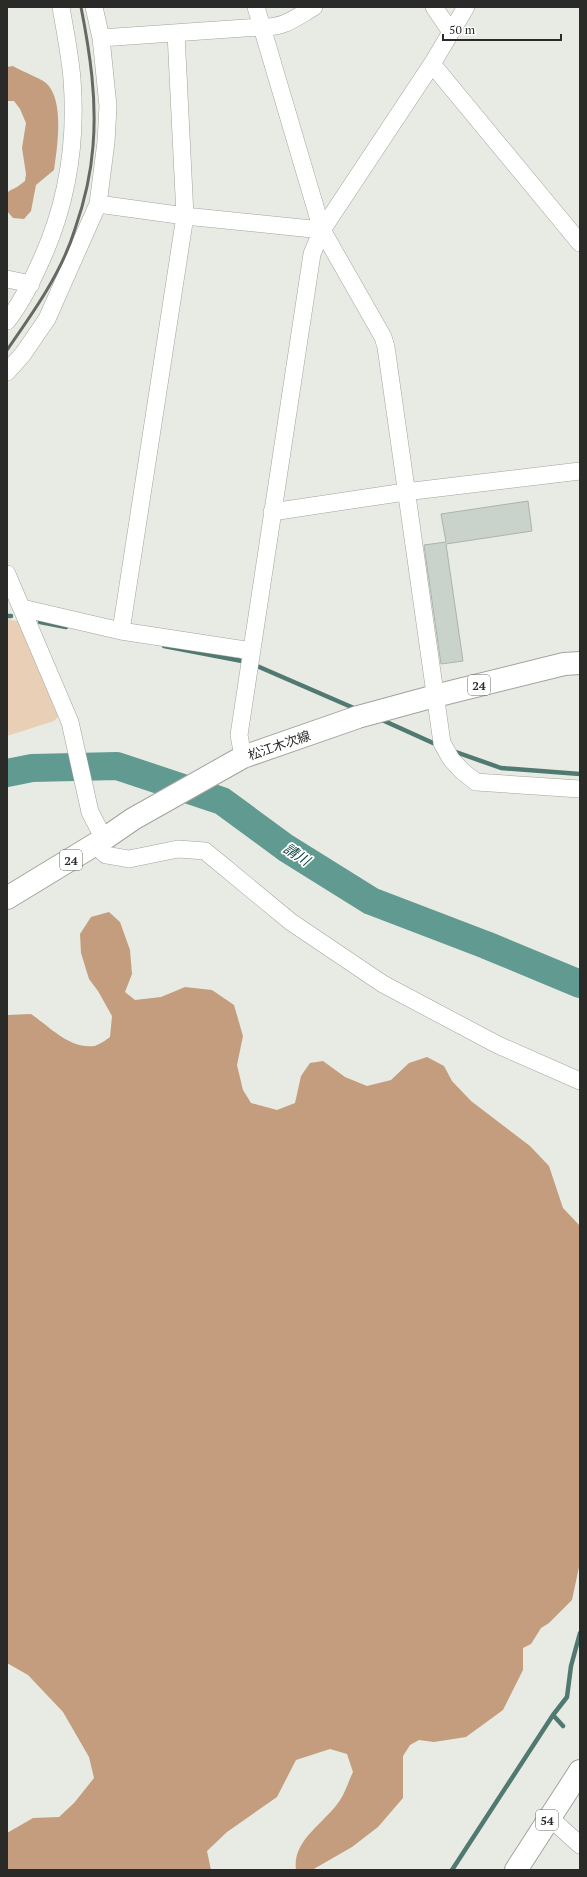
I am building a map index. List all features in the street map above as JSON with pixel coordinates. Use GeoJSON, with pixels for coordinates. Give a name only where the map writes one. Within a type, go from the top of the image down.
{"type":"FeatureCollection","features":[{"type":"Feature","properties":{"kind":"main road","name":"松江木次線"},"geometry":{"type":"LineString","coordinates":[[7,898],[100,842],[133,819],[234,761],[368,714],[564,664],[580,663]]}},
{"type":"Feature","properties":{"kind":"main road","name":"54"},"geometry":{"type":"LineString","coordinates":[[516,1870],[580,1771]]}},
{"type":"Feature","properties":{"kind":"street"},"geometry":{"type":"LineString","coordinates":[[7,321],[31,284],[51,241],[66,191],[73,142],[72,79],[61,7]]}},
{"type":"Feature","properties":{"kind":"street"},"geometry":{"type":"LineString","coordinates":[[7,372],[23,354],[47,318],[98,204],[106,142],[108,106],[101,38],[94,7]]}},
{"type":"Feature","properties":{"kind":"street"},"geometry":{"type":"LineString","coordinates":[[256,7],[322,230],[383,337],[386,347],[405,492],[442,743],[451,759],[462,771],[476,782],[580,789]]}},
{"type":"Feature","properties":{"kind":"street"},"geometry":{"type":"LineString","coordinates":[[101,38],[274,27],[282,25],[314,7]]}},
{"type":"Feature","properties":{"kind":"street"},"geometry":{"type":"LineString","coordinates":[[434,7],[451,32]]}},
{"type":"Feature","properties":{"kind":"street"},"geometry":{"type":"LineString","coordinates":[[234,761],[312,254],[322,230],[432,64],[466,7]]}},
{"type":"Feature","properties":{"kind":"street"},"geometry":{"type":"LineString","coordinates":[[121,631],[185,216],[176,33]]}},
{"type":"Feature","properties":{"kind":"street"},"geometry":{"type":"LineString","coordinates":[[432,64],[580,243]]}},
{"type":"Feature","properties":{"kind":"street"},"geometry":{"type":"LineString","coordinates":[[98,204],[185,216],[322,230]]}},
{"type":"Feature","properties":{"kind":"street"},"geometry":{"type":"LineString","coordinates":[[7,279],[31,284]]}},
{"type":"Feature","properties":{"kind":"street"},"geometry":{"type":"LineString","coordinates":[[272,512],[405,492],[580,470]]}},
{"type":"Feature","properties":{"kind":"street"},"geometry":{"type":"LineString","coordinates":[[7,574],[74,734],[90,812],[100,842],[106,854],[129,859],[178,849],[205,851],[291,922],[383,984],[498,1045],[580,1081]]}},
{"type":"Feature","properties":{"kind":"street"},"geometry":{"type":"LineString","coordinates":[[22,608],[121,631],[252,651]]}},
{"type":"Feature","properties":{"kind":"street"},"geometry":{"type":"LineString","coordinates":[[549,1817],[580,1845]]}},
{"type":"Feature","properties":{"kind":"shaded area"},"geometry":{"type":"Polygon","coordinates":[[[13,66],[46,83],[52,91],[58,112],[58,137],[54,170],[36,185],[31,211],[24,219],[13,218],[7,211],[7,194],[9,191],[25,181],[26,174],[22,148],[26,123],[20,109],[14,101],[7,101],[7,67],[13,66]]]}},
{"type":"Feature","properties":{"kind":"shaded area"},"geometry":{"type":"Polygon","coordinates":[[[7,619],[21,622],[58,717],[54,721],[7,736],[7,619]]]}},
{"type":"Feature","properties":{"kind":"shaded area"},"geometry":{"type":"Polygon","coordinates":[[[109,912],[120,922],[130,950],[132,974],[125,992],[135,1000],[161,997],[185,987],[212,990],[234,1005],[243,1036],[237,1065],[243,1090],[251,1103],[277,1110],[295,1103],[301,1076],[310,1063],[323,1061],[345,1077],[367,1086],[391,1080],[409,1063],[427,1057],[444,1066],[452,1081],[471,1101],[530,1146],[549,1166],[563,1208],[580,1226],[580,1533],[579,1567],[572,1600],[549,1623],[541,1628],[531,1644],[523,1648],[523,1670],[503,1710],[466,1737],[434,1742],[419,1740],[410,1745],[403,1756],[403,1798],[378,1827],[352,1847],[312,1870],[296,1870],[296,1860],[299,1850],[310,1834],[332,1811],[345,1792],[353,1772],[347,1754],[330,1749],[296,1760],[277,1797],[227,1832],[207,1851],[211,1870],[7,1870],[7,1833],[33,1818],[59,1817],[74,1803],[94,1778],[89,1757],[63,1712],[28,1675],[7,1663],[7,1015],[31,1014],[60,1036],[76,1044],[85,1046],[94,1046],[110,1037],[112,1016],[98,991],[89,979],[81,953],[80,934],[91,917],[109,912]]]}},
{"type":"Feature","properties":{"kind":"building"},"geometry":{"type":"Polygon","coordinates":[[[528,501],[532,531],[446,544],[463,661],[441,664],[424,545],[446,542],[441,514],[528,501]]]}},
{"type":"Feature","properties":{"kind":"waterway"},"geometry":{"type":"LineString","coordinates":[[40,622],[66,627]]}},
{"type":"Feature","properties":{"kind":"waterway"},"geometry":{"type":"LineString","coordinates":[[164,646],[242,661]]}},
{"type":"Feature","properties":{"kind":"waterway"},"geometry":{"type":"LineString","coordinates":[[257,666],[356,709]]}},
{"type":"Feature","properties":{"kind":"waterway"},"geometry":{"type":"LineString","coordinates":[[380,719],[433,743]]}},
{"type":"Feature","properties":{"kind":"waterway"},"geometry":{"type":"LineString","coordinates":[[453,751],[501,768],[580,774]]}},
{"type":"Feature","properties":{"kind":"waterway","name":"請川"},"geometry":{"type":"LineString","coordinates":[[7,773],[32,768],[117,766],[222,801],[286,848],[371,901],[486,945],[580,984]]}},
{"type":"Feature","properties":{"kind":"waterway"},"geometry":{"type":"LineString","coordinates":[[452,1870],[553,1715],[567,1697],[571,1666],[580,1633]]}},
{"type":"Feature","properties":{"kind":"waterway"},"geometry":{"type":"LineString","coordinates":[[553,1715],[563,1726]]}},
{"type":"Feature","properties":{"kind":"railway"},"geometry":{"type":"LineString","coordinates":[[7,350],[37,307],[63,261],[87,188],[91,167],[94,111],[90,59],[81,7]]}}]}
